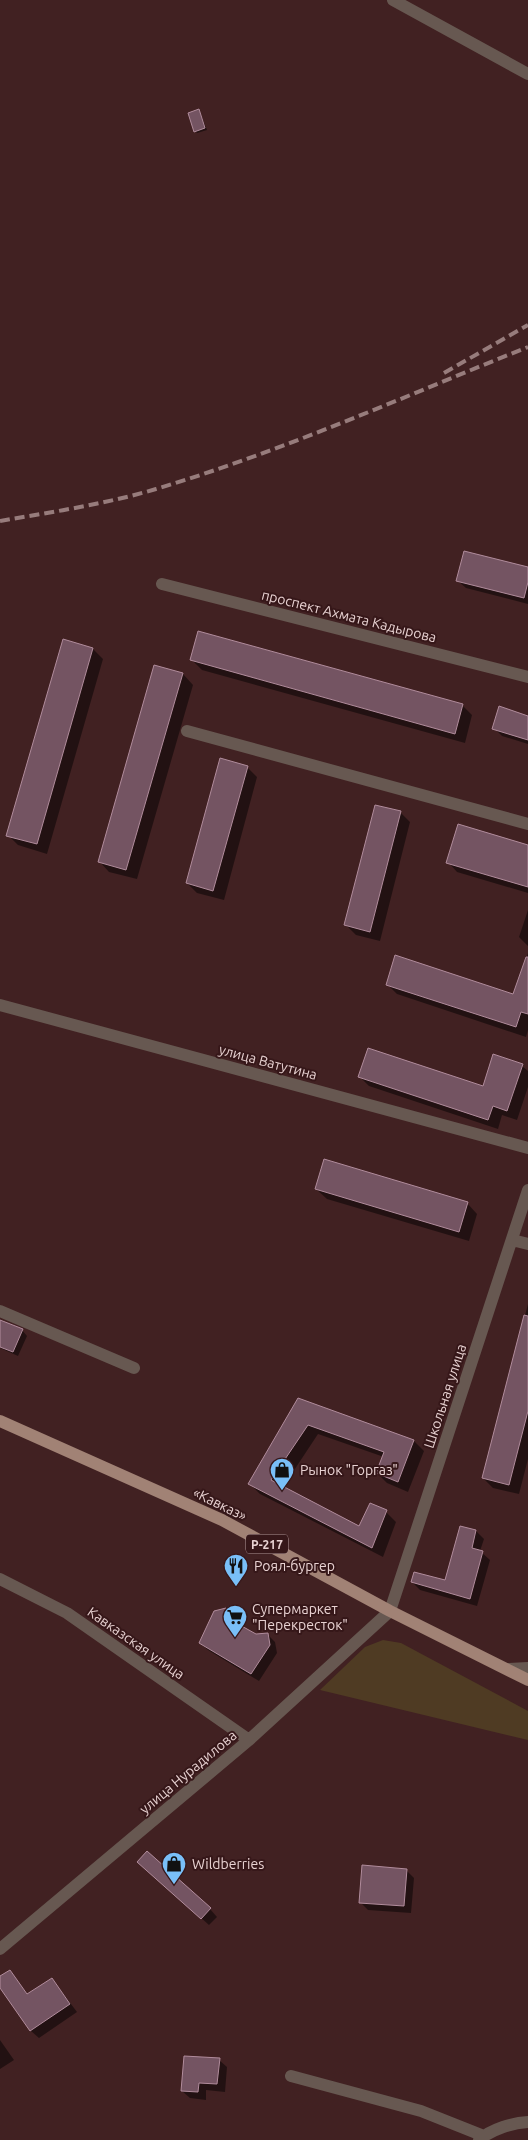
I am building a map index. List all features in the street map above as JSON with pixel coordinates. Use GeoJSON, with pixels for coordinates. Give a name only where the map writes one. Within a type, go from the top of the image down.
{"type":"FeatureCollection","features":[{"type":"Feature","properties":{"kind":"main road","name":"«Кавказ»"},"geometry":{"type":"LineString","coordinates":[[0,1422],[222,1520],[390,1611],[528,1680]]}},
{"type":"Feature","properties":{"kind":"street"},"geometry":{"type":"LineString","coordinates":[[393,0],[528,74]]}},
{"type":"Feature","properties":{"kind":"street","name":"проспект Ахмата Кадырова"},"geometry":{"type":"LineString","coordinates":[[162,584],[528,677]]}},
{"type":"Feature","properties":{"kind":"street"},"geometry":{"type":"LineString","coordinates":[[187,731],[528,824]]}},
{"type":"Feature","properties":{"kind":"street","name":"улица Ватутина"},"geometry":{"type":"LineString","coordinates":[[0,1005],[528,1148]]}},
{"type":"Feature","properties":{"kind":"street","name":"Школьная улица"},"geometry":{"type":"LineString","coordinates":[[390,1611],[528,1190]]}},
{"type":"Feature","properties":{"kind":"street"},"geometry":{"type":"LineString","coordinates":[[512,1240],[528,1244]]}},
{"type":"Feature","properties":{"kind":"street"},"geometry":{"type":"LineString","coordinates":[[0,1311],[134,1368]]}},
{"type":"Feature","properties":{"kind":"street","name":"Кавказская улица"},"geometry":{"type":"LineString","coordinates":[[0,1579],[67,1613],[249,1740]]}},
{"type":"Feature","properties":{"kind":"street","name":"улица Нурадилова"},"geometry":{"type":"LineString","coordinates":[[0,1949],[249,1740],[390,1611]]}},
{"type":"Feature","properties":{"kind":"street"},"geometry":{"type":"LineString","coordinates":[[509,1669],[528,1668]]}},
{"type":"Feature","properties":{"kind":"street"},"geometry":{"type":"LineString","coordinates":[[291,2076],[421,2111],[482,2138],[514,2123],[528,2122]]}},
{"type":"Feature","properties":{"kind":"shaded area"},"geometry":{"type":"Polygon","coordinates":[[[383,1640],[401,1643],[528,1711],[528,1740],[320,1690],[365,1647],[383,1640]]]}},
{"type":"Feature","properties":{"kind":"building"},"geometry":{"type":"Polygon","coordinates":[[[199,109],[205,128],[194,132],[188,113],[199,109]]]}},
{"type":"Feature","properties":{"kind":"building"},"geometry":{"type":"Polygon","coordinates":[[[464,551],[528,567],[528,582],[524,598],[456,581],[464,551]]]}},
{"type":"Feature","properties":{"kind":"building"},"geometry":{"type":"Polygon","coordinates":[[[198,631],[463,704],[455,734],[190,660],[198,631]]]}},
{"type":"Feature","properties":{"kind":"building"},"geometry":{"type":"Polygon","coordinates":[[[63,639],[93,648],[37,844],[6,836],[63,639]]]}},
{"type":"Feature","properties":{"kind":"building"},"geometry":{"type":"Polygon","coordinates":[[[154,665],[183,673],[126,870],[98,862],[154,665]]]}},
{"type":"Feature","properties":{"kind":"building"},"geometry":{"type":"Polygon","coordinates":[[[499,706],[528,716],[528,740],[492,729],[499,706]]]}},
{"type":"Feature","properties":{"kind":"building"},"geometry":{"type":"Polygon","coordinates":[[[220,758],[248,766],[213,891],[186,883],[220,758]]]}},
{"type":"Feature","properties":{"kind":"building"},"geometry":{"type":"Polygon","coordinates":[[[375,805],[401,811],[370,932],[344,925],[375,805]]]}},
{"type":"Feature","properties":{"kind":"building"},"geometry":{"type":"Polygon","coordinates":[[[458,824],[528,845],[528,887],[446,863],[458,824]]]}},
{"type":"Feature","properties":{"kind":"building"},"geometry":{"type":"Polygon","coordinates":[[[395,955],[513,994],[526,957],[528,957],[528,1014],[521,1012],[516,1027],[386,985],[395,955]]]}},
{"type":"Feature","properties":{"kind":"building"},"geometry":{"type":"Polygon","coordinates":[[[368,1048],[483,1086],[493,1054],[523,1064],[507,1111],[493,1106],[488,1120],[358,1077],[368,1048]]]}},
{"type":"Feature","properties":{"kind":"building"},"geometry":{"type":"Polygon","coordinates":[[[324,1159],[468,1202],[459,1232],[315,1189],[324,1159]]]}},
{"type":"Feature","properties":{"kind":"building"},"geometry":{"type":"Polygon","coordinates":[[[524,1315],[528,1316],[528,1411],[509,1485],[482,1478],[524,1315]]]}},
{"type":"Feature","properties":{"kind":"building"},"geometry":{"type":"Polygon","coordinates":[[[0,1320],[23,1329],[13,1352],[0,1347],[0,1320]]]}},
{"type":"Feature","properties":{"kind":"building"},"geometry":{"type":"Polygon","coordinates":[[[298,1398],[414,1440],[398,1482],[376,1473],[384,1452],[308,1425],[271,1480],[359,1526],[370,1503],[387,1510],[372,1548],[248,1484],[298,1398]]]}},
{"type":"Feature","properties":{"kind":"building"},"geometry":{"type":"Polygon","coordinates":[[[460,1526],[476,1530],[472,1548],[483,1551],[470,1599],[411,1582],[414,1572],[445,1580],[460,1526]]]}},
{"type":"Feature","properties":{"kind":"building","name":"Супермаркет \"Перекресток\""},"geometry":{"type":"Polygon","coordinates":[[[226,1608],[229,1619],[256,1634],[268,1633],[270,1645],[251,1674],[199,1643],[214,1611],[226,1608]]]}},
{"type":"Feature","properties":{"kind":"building","name":"Wildberries"},"geometry":{"type":"Polygon","coordinates":[[[147,1851],[211,1908],[201,1919],[137,1862],[147,1851]]]}},
{"type":"Feature","properties":{"kind":"building"},"geometry":{"type":"Polygon","coordinates":[[[362,1865],[407,1869],[404,1906],[359,1903],[362,1865]]]}},
{"type":"Feature","properties":{"kind":"building"},"geometry":{"type":"Polygon","coordinates":[[[10,1970],[27,1994],[52,1978],[70,2004],[30,2031],[0,1988],[0,1976],[10,1970]]]}},
{"type":"Feature","properties":{"kind":"building"},"geometry":{"type":"Polygon","coordinates":[[[184,2056],[220,2058],[217,2084],[199,2083],[198,2092],[181,2091],[184,2056]]]}},
{"type":"Feature","properties":{"kind":"railway"},"geometry":{"type":"LineString","coordinates":[[444,373],[528,325]]}},
{"type":"Feature","properties":{"kind":"railway"},"geometry":{"type":"LineString","coordinates":[[0,521],[118,499],[203,474],[344,422],[528,347]]}},
{"type":"Feature","properties":{"kind":"place","name":"Рынок \"Горгаз\""},"geometry":{"type":"Point","coordinates":[282,1491]}},
{"type":"Feature","properties":{"kind":"place","name":"Роял-бургер"},"geometry":{"type":"Point","coordinates":[236,1587]}},
{"type":"Feature","properties":{"kind":"place","name":"Супермаркет \"Перекресток\""},"geometry":{"type":"Point","coordinates":[235,1638]}},
{"type":"Feature","properties":{"kind":"place","name":"Wildberries"},"geometry":{"type":"Point","coordinates":[174,1885]}}]}
